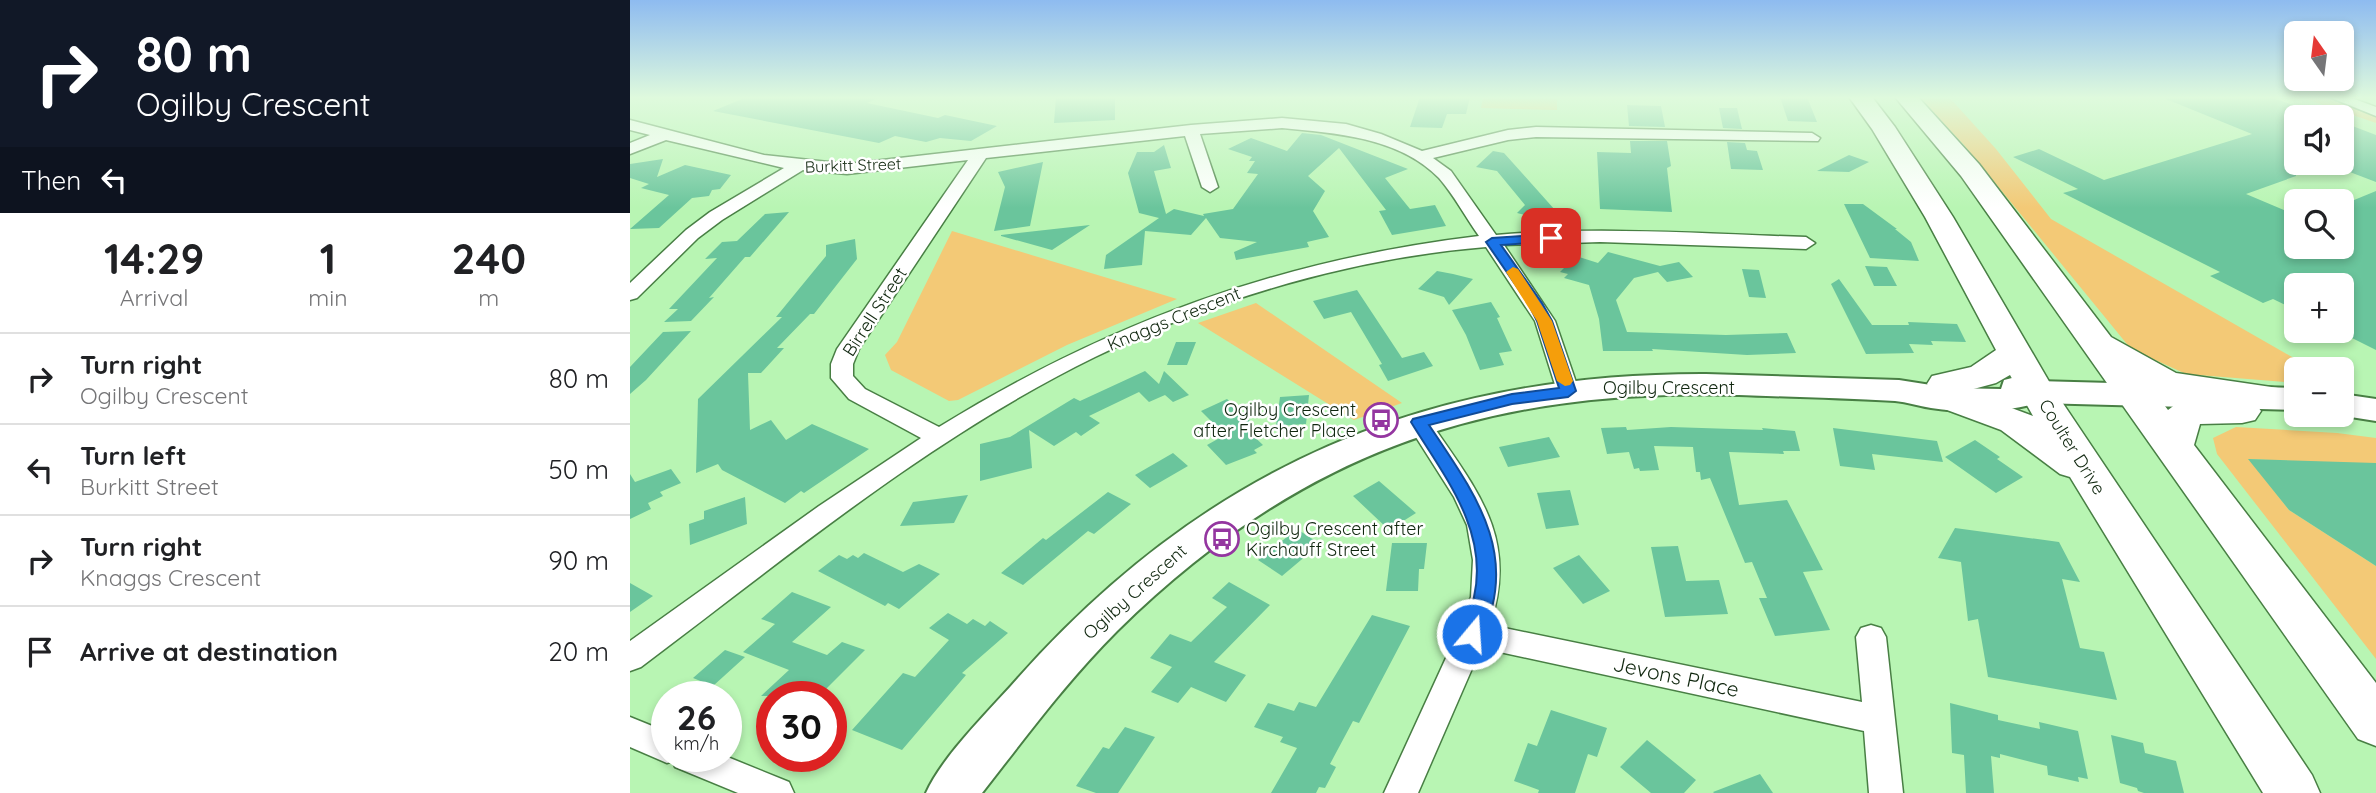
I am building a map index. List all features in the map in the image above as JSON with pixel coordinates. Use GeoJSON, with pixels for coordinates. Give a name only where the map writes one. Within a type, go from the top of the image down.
{"type":"FeatureCollection","features":[{"type":"Feature","properties":{"kind":"main road","name":"Coulter Drive"},"geometry":{"type":"LineString","coordinates":[[1887,134],[1927,198],[2037,392],[2293,793]]}},
{"type":"Feature","properties":{"kind":"main road"},"geometry":{"type":"LineString","coordinates":[[1938,134],[1970,170],[2376,723]]}},
{"type":"Feature","properties":{"kind":"main road"},"geometry":{"type":"LineString","coordinates":[[2088,333],[2167,383],[2284,398]]}},
{"type":"Feature","properties":{"kind":"main road"},"geometry":{"type":"LineString","coordinates":[[1948,391],[1998,369],[2015,352]]}},
{"type":"Feature","properties":{"kind":"main road"},"geometry":{"type":"LineString","coordinates":[[1948,391],[2014,421],[2049,444],[2094,481]]}},
{"type":"Feature","properties":{"kind":"main road"},"geometry":{"type":"LineString","coordinates":[[2174,450],[2180,420],[2189,413],[2259,411],[2284,398]]}},
{"type":"Feature","properties":{"kind":"street","name":"Burkitt Street"},"geometry":{"type":"LineString","coordinates":[[662,134],[797,167],[883,167],[1157,134]]}},
{"type":"Feature","properties":{"kind":"street"},"geometry":{"type":"LineString","coordinates":[[1192,134],[1210,187]]}},
{"type":"Feature","properties":{"kind":"street","name":"Burkitt Street"},"geometry":{"type":"LineString","coordinates":[[1361,134],[1376,137],[1421,156],[1445,175],[1540,312],[1568,391]]}},
{"type":"Feature","properties":{"kind":"street"},"geometry":{"type":"LineString","coordinates":[[1421,156],[1519,134]]}},
{"type":"Feature","properties":{"kind":"street"},"geometry":{"type":"LineString","coordinates":[[1663,134],[1812,138]]}},
{"type":"Feature","properties":{"kind":"street"},"geometry":{"type":"LineString","coordinates":[[630,149],[665,135]]}},
{"type":"Feature","properties":{"kind":"street","name":"Birrell Street"},"geometry":{"type":"LineString","coordinates":[[938,438],[857,394],[842,378],[842,364],[848,349],[980,155]]}},
{"type":"Feature","properties":{"kind":"street"},"geometry":{"type":"LineString","coordinates":[[630,294],[692,234],[716,216],[797,167]]}},
{"type":"Feature","properties":{"kind":"street","name":"Knaggs Crescent"},"geometry":{"type":"LineString","coordinates":[[630,658],[938,438],[1037,379],[1112,342],[1188,310],[1247,290],[1364,259],[1492,242],[1596,237],[1806,243]]}},
{"type":"Feature","properties":{"kind":"street","name":"Ogilby Crescent"},"geometry":{"type":"LineString","coordinates":[[951,793],[1033,693],[1093,628],[1167,560],[1231,512],[1294,474],[1326,458],[1419,422],[1512,399],[1643,385],[1899,391],[1933,399],[1948,391],[2018,400],[2037,392],[2284,398]]}},
{"type":"Feature","properties":{"kind":"street"},"geometry":{"type":"LineString","coordinates":[[2354,407],[2376,410]]}},
{"type":"Feature","properties":{"kind":"street"},"geometry":{"type":"LineString","coordinates":[[1401,793],[1472,634],[1485,597],[1487,560],[1480,525],[1466,495],[1419,422]]}},
{"type":"Feature","properties":{"kind":"street","name":"Jevons Place"},"geometry":{"type":"LineString","coordinates":[[1472,634],[1879,720]]}},
{"type":"Feature","properties":{"kind":"street"},"geometry":{"type":"LineString","coordinates":[[1871,637],[1886,793]]}},
{"type":"Feature","properties":{"kind":"street"},"geometry":{"type":"LineString","coordinates":[[630,732],[651,741]]}},
{"type":"Feature","properties":{"kind":"street"},"geometry":{"type":"LineString","coordinates":[[725,772],[776,793]]}},
{"type":"Feature","properties":{"kind":"shaded area"},"geometry":{"type":"Polygon","coordinates":[[[1954,134],[1982,134],[2051,219],[2292,357],[2284,357],[2284,382],[2186,374],[2131,349],[1954,134]]]}},
{"type":"Feature","properties":{"kind":"shaded area"},"geometry":{"type":"Polygon","coordinates":[[[952,231],[1177,299],[1067,345],[958,400],[949,401],[891,370],[885,355],[897,342],[952,231]]]}},
{"type":"Feature","properties":{"kind":"shaded area"},"geometry":{"type":"Polygon","coordinates":[[[1256,303],[1402,403],[1354,420],[1198,323],[1256,303]]]}},
{"type":"Feature","properties":{"kind":"shaded area"},"geometry":{"type":"Polygon","coordinates":[[[2236,427],[2376,438],[2376,465],[2249,459],[2289,510],[2376,566],[2376,659],[2217,454],[2213,438],[2236,427]]]}},
{"type":"Feature","properties":{"kind":"building"},"geometry":{"type":"Polygon","coordinates":[[[832,134],[983,134],[971,141],[940,138],[926,142],[895,136],[879,143],[832,134]]]}},
{"type":"Feature","properties":{"kind":"building"},"geometry":{"type":"Polygon","coordinates":[[[1301,134],[1321,135],[1408,169],[1385,178],[1410,209],[1435,205],[1446,226],[1392,235],[1379,211],[1386,210],[1339,148],[1308,176],[1325,191],[1313,211],[1329,237],[1307,242],[1309,247],[1236,260],[1234,252],[1257,242],[1220,238],[1206,218],[1191,235],[1145,231],[1142,265],[1104,269],[1106,255],[1159,218],[1139,213],[1128,173],[1137,152],[1154,152],[1164,145],[1171,168],[1154,171],[1166,214],[1174,209],[1204,216],[1203,214],[1233,209],[1258,174],[1247,173],[1255,161],[1249,161],[1252,157],[1228,149],[1251,138],[1287,151],[1301,134]]]}},
{"type":"Feature","properties":{"kind":"building"},"geometry":{"type":"Polygon","coordinates":[[[2252,134],[2284,134],[2284,175],[2296,176],[2246,194],[2284,210],[2284,259],[2354,259],[2354,200],[2376,191],[2376,350],[2354,339],[2354,273],[2284,273],[2284,304],[2273,299],[2263,303],[2210,276],[2220,272],[2063,193],[2078,189],[2013,157],[2039,149],[2104,180],[2252,134]]]}},
{"type":"Feature","properties":{"kind":"building"},"geometry":{"type":"Polygon","coordinates":[[[2354,134],[2376,135],[2376,182],[2354,174],[2354,134]]]}},
{"type":"Feature","properties":{"kind":"building"},"geometry":{"type":"Polygon","coordinates":[[[1630,141],[1667,141],[1671,166],[1667,168],[1672,212],[1600,209],[1597,152],[1631,153],[1630,141]]]}},
{"type":"Feature","properties":{"kind":"building"},"geometry":{"type":"Polygon","coordinates":[[[1727,142],[1745,143],[1747,150],[1757,151],[1763,170],[1731,169],[1727,142]]]}},
{"type":"Feature","properties":{"kind":"building"},"geometry":{"type":"Polygon","coordinates":[[[1493,151],[1504,153],[1555,210],[1545,220],[1517,213],[1525,205],[1497,171],[1476,167],[1493,151]]]}},
{"type":"Feature","properties":{"kind":"building"},"geometry":{"type":"Polygon","coordinates":[[[1849,155],[1869,162],[1849,172],[1817,171],[1849,155]]]}},
{"type":"Feature","properties":{"kind":"building"},"geometry":{"type":"Polygon","coordinates":[[[663,159],[657,177],[685,165],[731,175],[720,189],[712,190],[709,196],[692,198],[659,228],[630,229],[669,195],[641,188],[649,184],[630,178],[630,164],[663,159]]]}},
{"type":"Feature","properties":{"kind":"building"},"geometry":{"type":"Polygon","coordinates":[[[1043,162],[1030,226],[994,231],[1005,187],[998,172],[1043,162]]]}},
{"type":"Feature","properties":{"kind":"building"},"geometry":{"type":"Polygon","coordinates":[[[1844,204],[1863,204],[1897,229],[1911,242],[1919,261],[1870,258],[1844,204]]]}},
{"type":"Feature","properties":{"kind":"building"},"geometry":{"type":"Polygon","coordinates":[[[789,212],[750,257],[745,257],[709,298],[714,297],[691,321],[664,322],[678,309],[669,309],[717,258],[705,259],[722,242],[737,241],[765,214],[789,212]]]}},
{"type":"Feature","properties":{"kind":"building"},"geometry":{"type":"Polygon","coordinates":[[[1090,225],[1052,250],[1001,236],[1001,235],[1090,225]]]}},
{"type":"Feature","properties":{"kind":"building"},"geometry":{"type":"Polygon","coordinates":[[[855,239],[857,259],[814,314],[810,314],[777,348],[784,348],[761,373],[748,373],[750,430],[771,420],[786,440],[812,424],[869,449],[785,503],[722,470],[718,464],[696,473],[698,399],[782,317],[776,317],[826,256],[826,245],[855,239]]]}},
{"type":"Feature","properties":{"kind":"building"},"geometry":{"type":"Polygon","coordinates":[[[1608,252],[1660,266],[1679,262],[1693,277],[1667,282],[1658,272],[1634,278],[1616,300],[1627,332],[1726,335],[1787,333],[1796,353],[1747,355],[1652,349],[1653,351],[1603,351],[1599,319],[1589,285],[1564,278],[1568,274],[1560,272],[1576,256],[1598,263],[1608,252]]]}},
{"type":"Feature","properties":{"kind":"building"},"geometry":{"type":"Polygon","coordinates":[[[1865,266],[1887,267],[1897,286],[1874,286],[1865,266]]]}},
{"type":"Feature","properties":{"kind":"building"},"geometry":{"type":"Polygon","coordinates":[[[1742,269],[1759,270],[1766,298],[1749,297],[1742,269]]]}},
{"type":"Feature","properties":{"kind":"building"},"geometry":{"type":"Polygon","coordinates":[[[1437,271],[1473,279],[1449,305],[1444,297],[1418,289],[1437,271]]]}},
{"type":"Feature","properties":{"kind":"building"},"geometry":{"type":"Polygon","coordinates":[[[1839,279],[1872,325],[1909,325],[1908,322],[1957,324],[1966,342],[1931,341],[1933,345],[1909,344],[1914,353],[1866,354],[1831,284],[1839,279]]]}},
{"type":"Feature","properties":{"kind":"building"},"geometry":{"type":"Polygon","coordinates":[[[1357,290],[1402,358],[1424,352],[1433,366],[1388,381],[1379,365],[1382,364],[1351,312],[1324,319],[1313,301],[1357,290]]]}},
{"type":"Feature","properties":{"kind":"building"},"geometry":{"type":"Polygon","coordinates":[[[1491,302],[1500,317],[1497,318],[1512,351],[1499,353],[1504,365],[1480,370],[1466,335],[1452,310],[1491,302]]]}},
{"type":"Feature","properties":{"kind":"building"},"geometry":{"type":"Polygon","coordinates":[[[691,331],[630,394],[630,367],[663,332],[691,331]]]}},
{"type":"Feature","properties":{"kind":"building"},"geometry":{"type":"Polygon","coordinates":[[[1176,342],[1196,342],[1187,365],[1167,365],[1176,342]]]}},
{"type":"Feature","properties":{"kind":"building"},"geometry":{"type":"Polygon","coordinates":[[[1145,371],[1159,384],[1164,371],[1189,395],[1173,402],[1165,395],[1149,402],[1139,392],[1089,416],[1100,423],[1081,436],[1076,432],[1054,446],[1029,430],[1032,468],[980,481],[980,444],[1010,437],[1074,398],[1080,401],[1145,371]]]}},
{"type":"Feature","properties":{"kind":"building"},"geometry":{"type":"Polygon","coordinates":[[[1309,395],[1306,424],[1276,426],[1280,397],[1309,395]]]}},
{"type":"Feature","properties":{"kind":"building"},"geometry":{"type":"Polygon","coordinates":[[[1227,399],[1256,427],[1244,427],[1263,445],[1254,450],[1257,453],[1226,465],[1207,445],[1225,435],[1201,411],[1227,399]]]}},
{"type":"Feature","properties":{"kind":"building"},"geometry":{"type":"Polygon","coordinates":[[[1626,427],[1627,430],[1671,427],[1795,431],[1800,451],[1783,451],[1784,454],[1729,452],[1739,505],[1787,500],[1823,570],[1803,572],[1830,630],[1775,636],[1759,598],[1767,598],[1752,562],[1745,563],[1710,478],[1701,480],[1700,472],[1696,472],[1693,447],[1654,446],[1659,470],[1640,471],[1639,468],[1634,469],[1629,452],[1607,454],[1601,428],[1626,427]]]}},
{"type":"Feature","properties":{"kind":"building"},"geometry":{"type":"Polygon","coordinates":[[[1833,428],[1937,441],[1943,462],[1872,454],[1875,470],[1840,466],[1833,428]]]}},
{"type":"Feature","properties":{"kind":"building"},"geometry":{"type":"Polygon","coordinates":[[[1549,437],[1560,457],[1508,467],[1499,447],[1549,437]]]}},
{"type":"Feature","properties":{"kind":"building"},"geometry":{"type":"Polygon","coordinates":[[[1975,440],[2023,477],[1996,493],[1945,457],[1975,440]]]}},
{"type":"Feature","properties":{"kind":"building"},"geometry":{"type":"Polygon","coordinates":[[[1173,453],[1188,466],[1150,488],[1135,475],[1173,453]]]}},
{"type":"Feature","properties":{"kind":"building"},"geometry":{"type":"Polygon","coordinates":[[[2248,459],[2376,463],[2376,566],[2289,510],[2248,459]]]}},
{"type":"Feature","properties":{"kind":"building"},"geometry":{"type":"Polygon","coordinates":[[[671,469],[681,483],[660,492],[663,496],[648,503],[651,509],[630,519],[630,474],[635,482],[671,469]]]}},
{"type":"Feature","properties":{"kind":"building"},"geometry":{"type":"Polygon","coordinates":[[[1379,481],[1416,513],[1389,530],[1353,496],[1379,481]]]}},
{"type":"Feature","properties":{"kind":"building"},"geometry":{"type":"Polygon","coordinates":[[[1570,490],[1579,525],[1546,529],[1537,493],[1570,490]]]}},
{"type":"Feature","properties":{"kind":"building"},"geometry":{"type":"Polygon","coordinates":[[[1108,492],[1131,504],[1094,534],[1088,531],[1023,585],[1001,573],[1043,538],[1046,540],[1108,492]]]}},
{"type":"Feature","properties":{"kind":"building"},"geometry":{"type":"Polygon","coordinates":[[[968,495],[954,523],[900,526],[913,502],[968,495]]]}},
{"type":"Feature","properties":{"kind":"building"},"geometry":{"type":"Polygon","coordinates":[[[745,497],[747,524],[690,545],[689,524],[704,519],[704,511],[745,497]]]}},
{"type":"Feature","properties":{"kind":"building"},"geometry":{"type":"Polygon","coordinates":[[[1955,528],[2059,542],[2080,582],[2062,579],[2080,648],[2104,652],[2117,700],[1988,677],[1978,619],[1968,621],[1961,562],[1938,558],[1955,528]]]}},
{"type":"Feature","properties":{"kind":"building"},"geometry":{"type":"Polygon","coordinates":[[[1297,529],[1320,544],[1282,576],[1258,560],[1297,529]]]}},
{"type":"Feature","properties":{"kind":"building"},"geometry":{"type":"Polygon","coordinates":[[[1392,543],[1427,543],[1424,569],[1419,569],[1418,591],[1386,591],[1392,543]]]}},
{"type":"Feature","properties":{"kind":"building"},"geometry":{"type":"Polygon","coordinates":[[[1678,546],[1686,581],[1719,580],[1728,614],[1665,617],[1651,547],[1678,546]]]}},
{"type":"Feature","properties":{"kind":"building"},"geometry":{"type":"Polygon","coordinates":[[[864,553],[903,572],[919,564],[940,574],[899,609],[888,603],[885,606],[818,571],[839,555],[847,559],[853,555],[858,558],[864,553]]]}},
{"type":"Feature","properties":{"kind":"building"},"geometry":{"type":"Polygon","coordinates":[[[1579,555],[1610,591],[1583,604],[1553,568],[1579,555]]]}},
{"type":"Feature","properties":{"kind":"building"},"geometry":{"type":"Polygon","coordinates":[[[1229,582],[1270,605],[1214,662],[1246,675],[1226,702],[1191,687],[1178,703],[1151,692],[1172,667],[1150,658],[1170,634],[1191,642],[1227,607],[1212,598],[1229,582]]]}},
{"type":"Feature","properties":{"kind":"building"},"geometry":{"type":"Polygon","coordinates":[[[630,583],[653,596],[630,612],[630,583]]]}},
{"type":"Feature","properties":{"kind":"building"},"geometry":{"type":"Polygon","coordinates":[[[792,592],[831,607],[792,642],[827,655],[842,642],[865,650],[834,681],[777,681],[789,670],[743,652],[775,624],[761,619],[792,592]]]}},
{"type":"Feature","properties":{"kind":"building"},"geometry":{"type":"Polygon","coordinates":[[[948,613],[967,624],[973,619],[985,626],[990,621],[1008,633],[962,673],[966,675],[902,750],[852,730],[903,673],[915,677],[949,640],[929,628],[948,613]]]}},
{"type":"Feature","properties":{"kind":"building"},"geometry":{"type":"Polygon","coordinates":[[[1372,615],[1410,626],[1359,723],[1353,721],[1330,764],[1336,767],[1325,788],[1319,787],[1316,793],[1271,793],[1297,748],[1280,742],[1283,737],[1254,727],[1268,703],[1294,711],[1299,702],[1316,707],[1372,615]]]}},
{"type":"Feature","properties":{"kind":"building"},"geometry":{"type":"Polygon","coordinates":[[[725,650],[745,657],[719,681],[700,681],[693,678],[725,650]]]}},
{"type":"Feature","properties":{"kind":"building"},"geometry":{"type":"Polygon","coordinates":[[[1950,703],[1998,715],[1998,720],[2040,729],[2039,722],[2078,731],[2088,779],[2078,777],[2079,782],[2048,775],[2047,766],[2000,754],[2000,758],[1991,756],[1994,793],[1966,793],[1964,755],[1952,753],[1950,703]]]}},
{"type":"Feature","properties":{"kind":"building"},"geometry":{"type":"Polygon","coordinates":[[[1551,710],[1607,728],[1597,757],[1588,754],[1575,793],[1538,793],[1539,790],[1514,781],[1528,743],[1537,746],[1551,710]]]}},
{"type":"Feature","properties":{"kind":"building"},"geometry":{"type":"Polygon","coordinates":[[[1125,727],[1155,737],[1118,793],[1096,793],[1076,786],[1103,747],[1109,749],[1125,727]]]}},
{"type":"Feature","properties":{"kind":"building"},"geometry":{"type":"Polygon","coordinates":[[[2111,735],[2143,743],[2145,753],[2176,761],[2184,793],[2144,793],[2120,783],[2111,735]]]}},
{"type":"Feature","properties":{"kind":"building"},"geometry":{"type":"Polygon","coordinates":[[[1647,740],[1696,780],[1684,793],[1651,793],[1620,767],[1647,740]]]}},
{"type":"Feature","properties":{"kind":"building"},"geometry":{"type":"Polygon","coordinates":[[[1760,774],[1773,793],[1713,792],[1760,774]]]}},
{"type":"Feature","properties":{"kind":"slow traffic"},"geometry":{"type":"LineString","coordinates":[[1513,272],[1545,321],[1565,381]]}},
{"type":"Feature","properties":{"kind":"place","name":"Ogilby Crescent after Fletcher Place"},"geometry":{"type":"Point","coordinates":[1381,420]}},
{"type":"Feature","properties":{"kind":"place","name":"Ogilby Crescent after Kirchauff Street"},"geometry":{"type":"Point","coordinates":[1222,539]}},
{"type":"Feature","properties":{"kind":"route"},"geometry":{"type":"LineString","coordinates":[[1472,634],[1485,597],[1487,560],[1480,525],[1466,495],[1419,422],[1512,399],[1568,391],[1545,321],[1492,242],[1551,238]]}}]}
